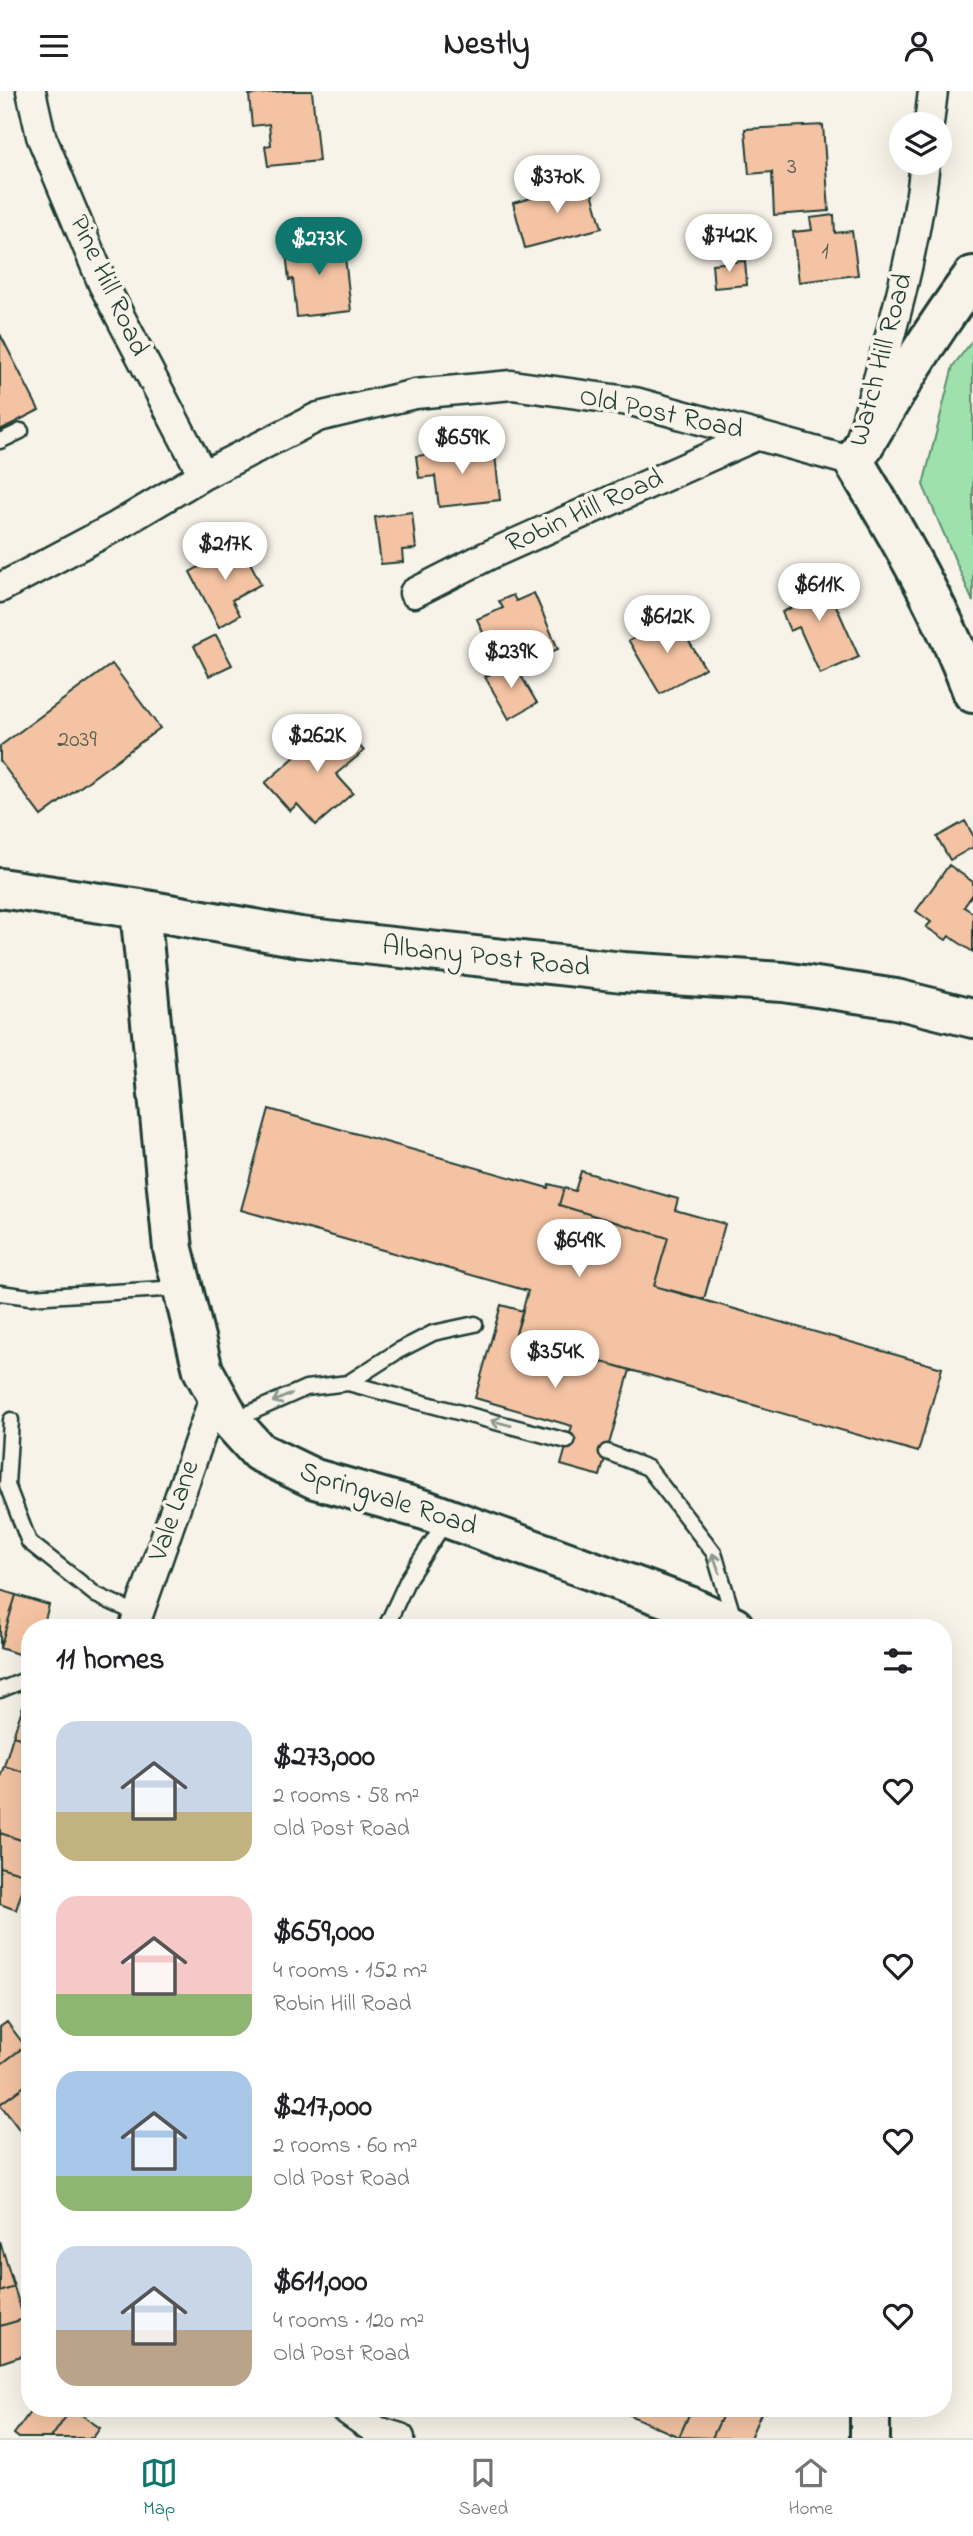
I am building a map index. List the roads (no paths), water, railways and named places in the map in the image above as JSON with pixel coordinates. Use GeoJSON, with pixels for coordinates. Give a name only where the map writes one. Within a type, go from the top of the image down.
{"type":"FeatureCollection","features":[{"type":"Feature","properties":{"kind":"street","name":"Pine Hill Road"},"geometry":{"type":"LineString","coordinates":[[31,91],[41,137],[103,284],[203,475]]}},
{"type":"Feature","properties":{"kind":"street"},"geometry":{"type":"LineString","coordinates":[[930,112],[933,91]]}},
{"type":"Feature","properties":{"kind":"street","name":"Watch Hill Road"},"geometry":{"type":"LineString","coordinates":[[854,462],[891,333],[909,258],[923,175]]}},
{"type":"Feature","properties":{"kind":"street","name":"Watch Hill Road"},"geometry":{"type":"LineString","coordinates":[[854,462],[937,324],[973,276]]}},
{"type":"Feature","properties":{"kind":"street","name":"Old Post Road"},"geometry":{"type":"LineString","coordinates":[[2,581],[117,526],[203,475],[318,417],[415,394],[512,385],[635,402],[854,462]]}},
{"type":"Feature","properties":{"kind":"street","name":"Robin Hill Road"},"geometry":{"type":"LineString","coordinates":[[414,593],[487,556],[758,435]]}},
{"type":"Feature","properties":{"kind":"street"},"geometry":{"type":"LineString","coordinates":[[854,462],[930,597],[973,693]]}},
{"type":"Feature","properties":{"kind":"street","name":"Albany Post Road"},"geometry":{"type":"LineString","coordinates":[[0,888],[300,937],[623,972],[783,982],[896,999],[973,1018]]}},
{"type":"Feature","properties":{"kind":"street","name":"Springvale Road"},"geometry":{"type":"LineString","coordinates":[[140,909],[173,1249],[203,1370],[223,1408],[259,1452],[315,1479],[448,1518],[717,1619]]}},
{"type":"Feature","properties":{"kind":"street","name":"Vale Lane"},"geometry":{"type":"LineString","coordinates":[[137,1619],[223,1408]]}},
{"type":"Feature","properties":{"kind":"street"},"geometry":{"type":"LineString","coordinates":[[357,2417],[377,2431],[400,2438]]}},
{"type":"Feature","properties":{"kind":"street"},"geometry":{"type":"LineString","coordinates":[[870,2417],[870,2438]]}},
{"type":"Feature","properties":{"kind":"lane"},"geometry":{"type":"LineString","coordinates":[[0,442],[20,431]]}},
{"type":"Feature","properties":{"kind":"lane"},"geometry":{"type":"LineString","coordinates":[[0,1293],[30,1297],[183,1288]]}},
{"type":"Feature","properties":{"kind":"lane"},"geometry":{"type":"LineString","coordinates":[[348,1383],[398,1351],[433,1333],[475,1324]]}},
{"type":"Feature","properties":{"kind":"lane"},"geometry":{"type":"LineString","coordinates":[[223,1408],[306,1388],[348,1383],[567,1441]]}},
{"type":"Feature","properties":{"kind":"lane"},"geometry":{"type":"LineString","coordinates":[[11,1420],[7,1485],[29,1542],[96,1595],[133,1619]]}},
{"type":"Feature","properties":{"kind":"lane"},"geometry":{"type":"LineString","coordinates":[[607,1452],[648,1468],[714,1553],[733,1619]]}},
{"type":"Feature","properties":{"kind":"lane"},"geometry":{"type":"LineString","coordinates":[[390,1619],[408,1579],[448,1518]]}},
{"type":"Feature","properties":{"kind":"lane"},"geometry":{"type":"LineString","coordinates":[[0,1690],[21,1682]]}}]}
